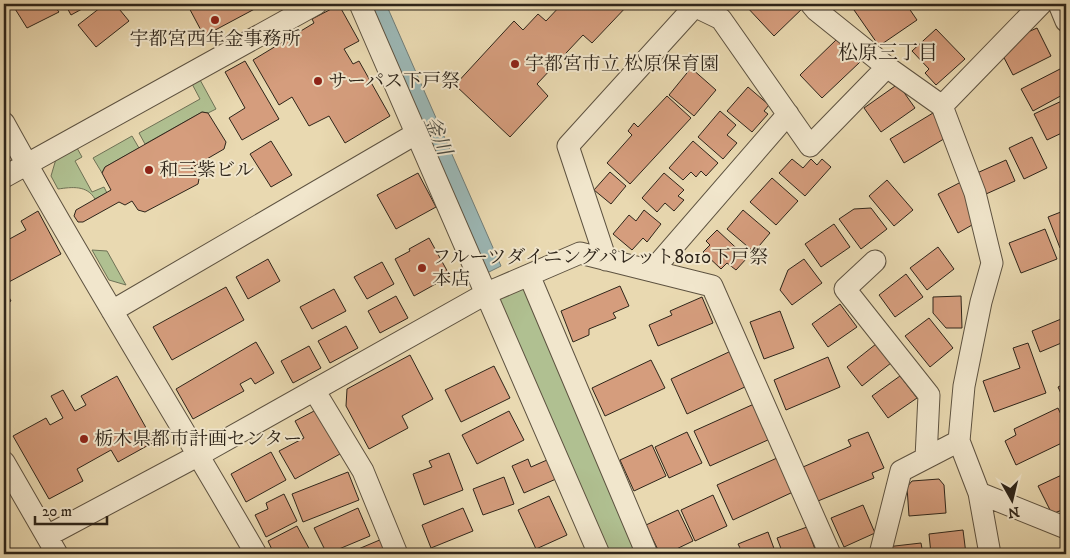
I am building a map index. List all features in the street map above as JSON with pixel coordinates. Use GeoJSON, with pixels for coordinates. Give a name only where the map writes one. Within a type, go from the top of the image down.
{"type":"FeatureCollection","features":[{"type":"Feature","properties":{"kind":"street"},"geometry":{"type":"LineString","coordinates":[[4,177],[316,4]]}},
{"type":"Feature","properties":{"kind":"street"},"geometry":{"type":"LineString","coordinates":[[360,4],[417,133],[491,291],[599,554]]}},
{"type":"Feature","properties":{"kind":"street"},"geometry":{"type":"LineString","coordinates":[[811,4],[887,67],[942,106],[975,192],[992,263],[981,302],[964,386],[959,441],[979,494],[990,554]]}},
{"type":"Feature","properties":{"kind":"street"},"geometry":{"type":"LineString","coordinates":[[942,106],[1041,4]]}},
{"type":"Feature","properties":{"kind":"street"},"geometry":{"type":"LineString","coordinates":[[1059,4],[1066,21]]}},
{"type":"Feature","properties":{"kind":"street"},"geometry":{"type":"LineString","coordinates":[[606,260],[568,146],[693,5],[721,19],[810,146],[887,67]]}},
{"type":"Feature","properties":{"kind":"street"},"geometry":{"type":"LineString","coordinates":[[652,271],[788,114]]}},
{"type":"Feature","properties":{"kind":"street"},"geometry":{"type":"LineString","coordinates":[[4,123],[112,312],[199,455],[256,554]]}},
{"type":"Feature","properties":{"kind":"street"},"geometry":{"type":"LineString","coordinates":[[112,312],[417,133]]}},
{"type":"Feature","properties":{"kind":"street"},"geometry":{"type":"LineString","coordinates":[[4,462],[52,545],[199,455],[491,291],[580,254],[712,286],[830,554]]}},
{"type":"Feature","properties":{"kind":"street"},"geometry":{"type":"LineString","coordinates":[[875,261],[845,289],[929,395],[926,458]]}},
{"type":"Feature","properties":{"kind":"street"},"geometry":{"type":"LineString","coordinates":[[525,276],[647,554]]}},
{"type":"Feature","properties":{"kind":"street"},"geometry":{"type":"LineString","coordinates":[[314,390],[363,471],[397,554]]}},
{"type":"Feature","properties":{"kind":"street"},"geometry":{"type":"LineString","coordinates":[[880,554],[901,471],[959,441]]}},
{"type":"Feature","properties":{"kind":"street"},"geometry":{"type":"LineString","coordinates":[[979,494],[1066,528]]}},
{"type":"Feature","properties":{"kind":"green space"},"geometry":{"type":"Polygon","coordinates":[[[199,78],[216,109],[208,113],[202,112],[145,144],[139,133],[200,99],[191,82],[199,78]]]}},
{"type":"Feature","properties":{"kind":"green space"},"geometry":{"type":"Polygon","coordinates":[[[132,136],[139,148],[105,167],[102,173],[93,158],[132,136]]]}},
{"type":"Feature","properties":{"kind":"green space"},"geometry":{"type":"Polygon","coordinates":[[[77,148],[82,157],[75,161],[92,192],[104,187],[107,193],[95,199],[92,194],[83,189],[58,189],[51,176],[56,159],[77,148]]]}},
{"type":"Feature","properties":{"kind":"green space"},"geometry":{"type":"Polygon","coordinates":[[[92,250],[107,251],[126,285],[109,280],[92,250]]]}},
{"type":"Feature","properties":{"kind":"green space"},"geometry":{"type":"Polygon","coordinates":[[[527,285],[642,554],[608,554],[495,298],[527,285]]]}},
{"type":"Feature","properties":{"kind":"water","name":"釜川"},"geometry":{"type":"Polygon","coordinates":[[[371,4],[386,4],[501,266],[487,273],[371,4]]]}},
{"type":"Feature","properties":{"kind":"building"},"geometry":{"type":"Polygon","coordinates":[[[12,4],[53,4],[59,12],[27,28],[12,4]]]}},
{"type":"Feature","properties":{"kind":"building"},"geometry":{"type":"Polygon","coordinates":[[[65,4],[91,4],[71,15],[65,4]]]}},
{"type":"Feature","properties":{"kind":"building"},"geometry":{"type":"Polygon","coordinates":[[[105,4],[115,4],[129,21],[96,47],[78,25],[105,4]]]}},
{"type":"Feature","properties":{"kind":"building","name":"宇都宮西年金事務所"},"geometry":{"type":"Polygon","coordinates":[[[187,4],[264,4],[204,36],[187,4]]]}},
{"type":"Feature","properties":{"kind":"building","name":"宇都宮市立 松原保育園"},"geometry":{"type":"Polygon","coordinates":[[[562,4],[629,4],[592,43],[583,35],[537,84],[548,96],[510,137],[455,85],[514,21],[523,30],[538,14],[546,21],[562,4]]]}},
{"type":"Feature","properties":{"kind":"building"},"geometry":{"type":"Polygon","coordinates":[[[746,4],[807,4],[774,36],[746,4]]]}},
{"type":"Feature","properties":{"kind":"building"},"geometry":{"type":"Polygon","coordinates":[[[863,4],[881,4],[884,6],[887,4],[906,4],[917,20],[879,46],[854,10],[863,4]]]}},
{"type":"Feature","properties":{"kind":"building","name":"サーパス下戸祭"},"geometry":{"type":"Polygon","coordinates":[[[339,5],[359,41],[344,49],[353,64],[359,61],[390,116],[345,143],[329,116],[309,126],[292,97],[279,105],[253,60],[314,23],[312,19],[339,5]]]}},
{"type":"Feature","properties":{"kind":"building"},"geometry":{"type":"Polygon","coordinates":[[[1037,28],[1051,56],[1013,75],[1001,52],[1019,36],[1037,28]]]}},
{"type":"Feature","properties":{"kind":"building"},"geometry":{"type":"Polygon","coordinates":[[[936,29],[965,59],[936,85],[925,73],[929,69],[912,51],[936,29]]]}},
{"type":"Feature","properties":{"kind":"building"},"geometry":{"type":"Polygon","coordinates":[[[837,39],[860,62],[822,98],[800,75],[837,39]]]}},
{"type":"Feature","properties":{"kind":"building"},"geometry":{"type":"Polygon","coordinates":[[[245,61],[279,119],[242,140],[229,118],[245,108],[225,72],[245,61]]]}},
{"type":"Feature","properties":{"kind":"building"},"geometry":{"type":"Polygon","coordinates":[[[691,68],[716,90],[694,116],[669,95],[691,68]]]}},
{"type":"Feature","properties":{"kind":"building"},"geometry":{"type":"Polygon","coordinates":[[[1062,68],[1066,76],[1066,93],[1033,111],[1021,89],[1062,68]]]}},
{"type":"Feature","properties":{"kind":"building"},"geometry":{"type":"Polygon","coordinates":[[[898,84],[915,108],[881,132],[864,108],[898,84]]]}},
{"type":"Feature","properties":{"kind":"building"},"geometry":{"type":"Polygon","coordinates":[[[748,87],[769,105],[764,111],[768,114],[752,132],[727,111],[748,87]]]}},
{"type":"Feature","properties":{"kind":"building"},"geometry":{"type":"Polygon","coordinates":[[[667,96],[691,118],[630,184],[607,163],[632,135],[628,131],[634,123],[638,127],[667,96]]]}},
{"type":"Feature","properties":{"kind":"building"},"geometry":{"type":"Polygon","coordinates":[[[1066,99],[1066,131],[1047,140],[1034,114],[1066,99]]]}},
{"type":"Feature","properties":{"kind":"building"},"geometry":{"type":"Polygon","coordinates":[[[720,111],[736,125],[727,135],[737,143],[723,159],[698,137],[720,111]]]}},
{"type":"Feature","properties":{"kind":"building","name":"和三紫ビル"},"geometry":{"type":"Polygon","coordinates":[[[202,112],[208,113],[226,142],[224,149],[193,167],[199,179],[198,184],[145,212],[138,210],[132,201],[125,205],[119,202],[83,222],[78,222],[74,216],[76,210],[111,190],[102,173],[105,167],[202,112]]]}},
{"type":"Feature","properties":{"kind":"building"},"geometry":{"type":"Polygon","coordinates":[[[933,113],[947,137],[904,163],[890,139],[933,113]]]}},
{"type":"Feature","properties":{"kind":"building"},"geometry":{"type":"Polygon","coordinates":[[[1032,137],[1047,168],[1024,179],[1009,148],[1032,137]]]}},
{"type":"Feature","properties":{"kind":"building"},"geometry":{"type":"Polygon","coordinates":[[[271,141],[292,175],[271,187],[250,154],[271,141]]]}},
{"type":"Feature","properties":{"kind":"building"},"geometry":{"type":"Polygon","coordinates":[[[693,141],[718,163],[706,176],[701,171],[696,177],[691,172],[683,180],[669,168],[693,141]]]}},
{"type":"Feature","properties":{"kind":"building"},"geometry":{"type":"Polygon","coordinates":[[[792,159],[803,168],[811,159],[817,165],[822,159],[831,167],[805,196],[779,173],[792,159]]]}},
{"type":"Feature","properties":{"kind":"building"},"geometry":{"type":"Polygon","coordinates":[[[1006,160],[1015,181],[986,194],[977,173],[1006,160]]]}},
{"type":"Feature","properties":{"kind":"building"},"geometry":{"type":"Polygon","coordinates":[[[610,172],[626,186],[611,204],[594,190],[610,172]]]}},
{"type":"Feature","properties":{"kind":"building"},"geometry":{"type":"Polygon","coordinates":[[[418,173],[436,207],[396,229],[377,195],[418,173]]]}},
{"type":"Feature","properties":{"kind":"building"},"geometry":{"type":"Polygon","coordinates":[[[664,173],[684,190],[678,196],[684,200],[674,211],[665,203],[657,212],[642,198],[664,173]]]}},
{"type":"Feature","properties":{"kind":"building"},"geometry":{"type":"Polygon","coordinates":[[[772,178],[798,201],[776,225],[750,202],[772,178]]]}},
{"type":"Feature","properties":{"kind":"building"},"geometry":{"type":"Polygon","coordinates":[[[887,180],[913,210],[894,226],[869,196],[887,180]]]}},
{"type":"Feature","properties":{"kind":"building"},"geometry":{"type":"Polygon","coordinates":[[[961,182],[974,207],[972,225],[958,233],[938,194],[961,182]]]}},
{"type":"Feature","properties":{"kind":"building"},"geometry":{"type":"Polygon","coordinates":[[[871,208],[887,229],[861,249],[839,219],[854,209],[871,208]]]}},
{"type":"Feature","properties":{"kind":"building"},"geometry":{"type":"Polygon","coordinates":[[[644,210],[661,224],[647,242],[643,238],[632,250],[613,234],[629,215],[636,221],[644,210]]]}},
{"type":"Feature","properties":{"kind":"building"},"geometry":{"type":"Polygon","coordinates":[[[743,210],[770,233],[754,252],[727,229],[743,210]]]}},
{"type":"Feature","properties":{"kind":"building"},"geometry":{"type":"Polygon","coordinates":[[[1066,210],[1066,245],[1060,248],[1048,217],[1066,210]]]}},
{"type":"Feature","properties":{"kind":"building"},"geometry":{"type":"Polygon","coordinates":[[[38,211],[61,254],[7,283],[4,277],[4,242],[26,230],[21,221],[38,211]]]}},
{"type":"Feature","properties":{"kind":"building"},"geometry":{"type":"Polygon","coordinates":[[[834,224],[850,247],[821,267],[805,244],[834,224]]]}},
{"type":"Feature","properties":{"kind":"building"},"geometry":{"type":"Polygon","coordinates":[[[1045,229],[1057,259],[1021,273],[1009,243],[1045,229]]]}},
{"type":"Feature","properties":{"kind":"building"},"geometry":{"type":"Polygon","coordinates":[[[717,230],[747,258],[736,270],[727,263],[721,269],[703,252],[710,245],[706,241],[717,230]]]}},
{"type":"Feature","properties":{"kind":"building","name":"フルーツダイニングパレット8010下戸祭 本店"},"geometry":{"type":"Polygon","coordinates":[[[429,238],[450,276],[414,296],[395,259],[429,238]]]}},
{"type":"Feature","properties":{"kind":"building"},"geometry":{"type":"Polygon","coordinates":[[[938,247],[954,269],[927,290],[910,268],[938,247]]]}},
{"type":"Feature","properties":{"kind":"building"},"geometry":{"type":"Polygon","coordinates":[[[268,259],[280,281],[248,299],[236,277],[268,259]]]}},
{"type":"Feature","properties":{"kind":"building"},"geometry":{"type":"Polygon","coordinates":[[[804,259],[822,283],[792,305],[780,290],[788,270],[804,259]]]}},
{"type":"Feature","properties":{"kind":"building"},"geometry":{"type":"Polygon","coordinates":[[[382,262],[394,284],[367,299],[354,277],[382,262]]]}},
{"type":"Feature","properties":{"kind":"building"},"geometry":{"type":"Polygon","coordinates":[[[906,274],[923,297],[895,317],[879,295],[906,274]]]}},
{"type":"Feature","properties":{"kind":"building"},"geometry":{"type":"Polygon","coordinates":[[[620,286],[629,306],[613,313],[616,318],[589,329],[589,335],[573,342],[561,311],[620,286]]]}},
{"type":"Feature","properties":{"kind":"building"},"geometry":{"type":"Polygon","coordinates":[[[226,287],[244,320],[172,360],[153,327],[226,287]]]}},
{"type":"Feature","properties":{"kind":"building"},"geometry":{"type":"Polygon","coordinates":[[[4,288],[11,301],[4,305],[4,288]]]}},
{"type":"Feature","properties":{"kind":"building"},"geometry":{"type":"Polygon","coordinates":[[[334,289],[346,311],[312,329],[300,307],[334,289]]]}},
{"type":"Feature","properties":{"kind":"building"},"geometry":{"type":"Polygon","coordinates":[[[396,296],[408,318],[380,333],[368,311],[396,296]]]}},
{"type":"Feature","properties":{"kind":"building"},"geometry":{"type":"Polygon","coordinates":[[[961,296],[962,328],[946,328],[933,313],[933,297],[961,296]]]}},
{"type":"Feature","properties":{"kind":"building"},"geometry":{"type":"Polygon","coordinates":[[[702,297],[713,323],[658,346],[649,325],[672,315],[670,311],[702,297]]]}},
{"type":"Feature","properties":{"kind":"building"},"geometry":{"type":"Polygon","coordinates":[[[840,304],[857,327],[828,347],[812,324],[840,304]]]}},
{"type":"Feature","properties":{"kind":"building"},"geometry":{"type":"Polygon","coordinates":[[[780,311],[794,348],[764,359],[750,322],[780,311]]]}},
{"type":"Feature","properties":{"kind":"building"},"geometry":{"type":"Polygon","coordinates":[[[1066,317],[1066,341],[1040,352],[1032,331],[1066,317]]]}},
{"type":"Feature","properties":{"kind":"building"},"geometry":{"type":"Polygon","coordinates":[[[929,318],[953,348],[930,367],[905,336],[929,318]]]}},
{"type":"Feature","properties":{"kind":"building"},"geometry":{"type":"Polygon","coordinates":[[[346,326],[358,348],[330,363],[318,341],[346,326]]]}},
{"type":"Feature","properties":{"kind":"building"},"geometry":{"type":"Polygon","coordinates":[[[256,342],[274,373],[255,384],[251,378],[240,384],[244,391],[193,419],[176,389],[256,342]]]}},
{"type":"Feature","properties":{"kind":"building"},"geometry":{"type":"Polygon","coordinates":[[[1028,343],[1046,393],[994,412],[983,381],[1020,368],[1013,348],[1028,343]]]}},
{"type":"Feature","properties":{"kind":"building"},"geometry":{"type":"Polygon","coordinates":[[[876,344],[891,363],[862,386],[847,367],[876,344]]]}},
{"type":"Feature","properties":{"kind":"building"},"geometry":{"type":"Polygon","coordinates":[[[309,346],[321,368],[293,383],[281,361],[309,346]]]}},
{"type":"Feature","properties":{"kind":"building"},"geometry":{"type":"Polygon","coordinates":[[[731,351],[747,386],[687,414],[671,379],[731,351]]]}},
{"type":"Feature","properties":{"kind":"building"},"geometry":{"type":"Polygon","coordinates":[[[410,355],[433,399],[402,416],[408,428],[369,449],[346,406],[347,389],[410,355]]]}},
{"type":"Feature","properties":{"kind":"building"},"geometry":{"type":"Polygon","coordinates":[[[828,357],[840,387],[786,410],[774,380],[828,357]]]}},
{"type":"Feature","properties":{"kind":"building"},"geometry":{"type":"Polygon","coordinates":[[[651,360],[665,388],[605,416],[592,388],[651,360]]]}},
{"type":"Feature","properties":{"kind":"building"},"geometry":{"type":"Polygon","coordinates":[[[494,366],[510,398],[461,422],[445,390],[494,366]]]}},
{"type":"Feature","properties":{"kind":"building","name":"栃木県都市計画センター"},"geometry":{"type":"Polygon","coordinates":[[[117,376],[154,442],[118,462],[111,450],[77,469],[83,481],[49,499],[13,436],[46,418],[50,425],[63,418],[51,396],[63,390],[75,411],[86,405],[81,396],[117,376]]]}},
{"type":"Feature","properties":{"kind":"building"},"geometry":{"type":"Polygon","coordinates":[[[900,376],[917,398],[888,418],[872,396],[900,376]]]}},
{"type":"Feature","properties":{"kind":"building"},"geometry":{"type":"Polygon","coordinates":[[[1066,383],[1066,404],[1058,387],[1066,383]]]}},
{"type":"Feature","properties":{"kind":"building"},"geometry":{"type":"Polygon","coordinates":[[[754,404],[770,439],[710,466],[694,431],[754,404]]]}},
{"type":"Feature","properties":{"kind":"building"},"geometry":{"type":"Polygon","coordinates":[[[1058,408],[1066,425],[1066,441],[1016,465],[1005,441],[1016,435],[1014,429],[1058,408]]]}},
{"type":"Feature","properties":{"kind":"building"},"geometry":{"type":"Polygon","coordinates":[[[316,410],[340,454],[295,479],[279,451],[304,438],[295,421],[316,410]]]}},
{"type":"Feature","properties":{"kind":"building"},"geometry":{"type":"Polygon","coordinates":[[[509,411],[524,440],[477,464],[462,435],[509,411]]]}},
{"type":"Feature","properties":{"kind":"building"},"geometry":{"type":"Polygon","coordinates":[[[687,432],[702,463],[669,478],[655,447],[687,432]]]}},
{"type":"Feature","properties":{"kind":"building"},"geometry":{"type":"Polygon","coordinates":[[[868,432],[884,468],[872,473],[874,478],[818,501],[803,467],[851,446],[848,440],[868,432]]]}},
{"type":"Feature","properties":{"kind":"building"},"geometry":{"type":"Polygon","coordinates":[[[652,445],[666,476],[634,491],[620,460],[652,445]]]}},
{"type":"Feature","properties":{"kind":"building"},"geometry":{"type":"Polygon","coordinates":[[[271,452],[286,480],[246,502],[231,474],[271,452]]]}},
{"type":"Feature","properties":{"kind":"building"},"geometry":{"type":"Polygon","coordinates":[[[449,453],[463,490],[424,505],[413,474],[432,467],[429,461],[449,453]]]}},
{"type":"Feature","properties":{"kind":"building"},"geometry":{"type":"Polygon","coordinates":[[[777,458],[793,492],[733,520],[717,485],[777,458]]]}},
{"type":"Feature","properties":{"kind":"building"},"geometry":{"type":"Polygon","coordinates":[[[528,459],[531,467],[547,460],[556,479],[524,493],[512,466],[528,459]]]}},
{"type":"Feature","properties":{"kind":"building"},"geometry":{"type":"Polygon","coordinates":[[[348,472],[359,500],[303,522],[292,494],[348,472]]]}},
{"type":"Feature","properties":{"kind":"building"},"geometry":{"type":"Polygon","coordinates":[[[1066,473],[1066,517],[1062,510],[1052,514],[1038,486],[1066,473]]]}},
{"type":"Feature","properties":{"kind":"building"},"geometry":{"type":"Polygon","coordinates":[[[504,477],[514,504],[483,515],[473,489],[504,477]]]}},
{"type":"Feature","properties":{"kind":"building"},"geometry":{"type":"Polygon","coordinates":[[[939,479],[944,485],[946,513],[909,516],[907,487],[912,481],[939,479]]]}},
{"type":"Feature","properties":{"kind":"building"},"geometry":{"type":"Polygon","coordinates":[[[284,494],[297,521],[266,537],[255,515],[268,509],[266,503],[284,494]]]}},
{"type":"Feature","properties":{"kind":"building"},"geometry":{"type":"Polygon","coordinates":[[[713,495],[727,526],[695,541],[681,510],[713,495]]]}},
{"type":"Feature","properties":{"kind":"building"},"geometry":{"type":"Polygon","coordinates":[[[549,496],[567,535],[536,549],[518,510],[549,496]]]}},
{"type":"Feature","properties":{"kind":"building"},"geometry":{"type":"Polygon","coordinates":[[[863,505],[875,533],[844,547],[831,518],[863,505]]]}},
{"type":"Feature","properties":{"kind":"building"},"geometry":{"type":"Polygon","coordinates":[[[358,508],[370,536],[327,554],[314,528],[358,508]]]}},
{"type":"Feature","properties":{"kind":"building"},"geometry":{"type":"Polygon","coordinates":[[[463,508],[473,531],[431,548],[422,525],[463,508]]]}},
{"type":"Feature","properties":{"kind":"building"},"geometry":{"type":"Polygon","coordinates":[[[678,510],[693,541],[666,554],[660,554],[646,525],[678,510]]]}},
{"type":"Feature","properties":{"kind":"building"},"geometry":{"type":"Polygon","coordinates":[[[297,526],[312,554],[274,554],[268,541],[297,526]]]}},
{"type":"Feature","properties":{"kind":"building"},"geometry":{"type":"Polygon","coordinates":[[[807,527],[816,552],[809,554],[783,554],[777,538],[807,527]]]}},
{"type":"Feature","properties":{"kind":"building"},"geometry":{"type":"Polygon","coordinates":[[[963,530],[966,554],[931,554],[929,534],[963,530]]]}},
{"type":"Feature","properties":{"kind":"building"},"geometry":{"type":"Polygon","coordinates":[[[768,532],[776,554],[743,554],[738,544],[768,532]]]}},
{"type":"Feature","properties":{"kind":"building"},"geometry":{"type":"Polygon","coordinates":[[[382,539],[389,554],[358,554],[356,550],[382,539]]]}},
{"type":"Feature","properties":{"kind":"building"},"geometry":{"type":"Polygon","coordinates":[[[921,543],[923,554],[887,554],[886,547],[921,543]]]}},
{"type":"Feature","properties":{"kind":"place","name":"宇都宮西年金事務所"},"geometry":{"type":"Point","coordinates":[215,20]}},
{"type":"Feature","properties":{"kind":"place","name":"宇都宮市立 松原保育園"},"geometry":{"type":"Point","coordinates":[515,64]}},
{"type":"Feature","properties":{"kind":"place","name":"サーパス下戸祭"},"geometry":{"type":"Point","coordinates":[318,81]}},
{"type":"Feature","properties":{"kind":"place","name":"和三紫ビル"},"geometry":{"type":"Point","coordinates":[149,170]}},
{"type":"Feature","properties":{"kind":"place","name":"フルーツダイニングパレット8010下戸祭 本店"},"geometry":{"type":"Point","coordinates":[422,268]}},
{"type":"Feature","properties":{"kind":"place","name":"栃木県都市計画センター"},"geometry":{"type":"Point","coordinates":[84,439]}},
{"type":"Feature","properties":{"kind":"district","name":"松原三丁目"},"geometry":{"type":"Point","coordinates":[888,53]}}]}
